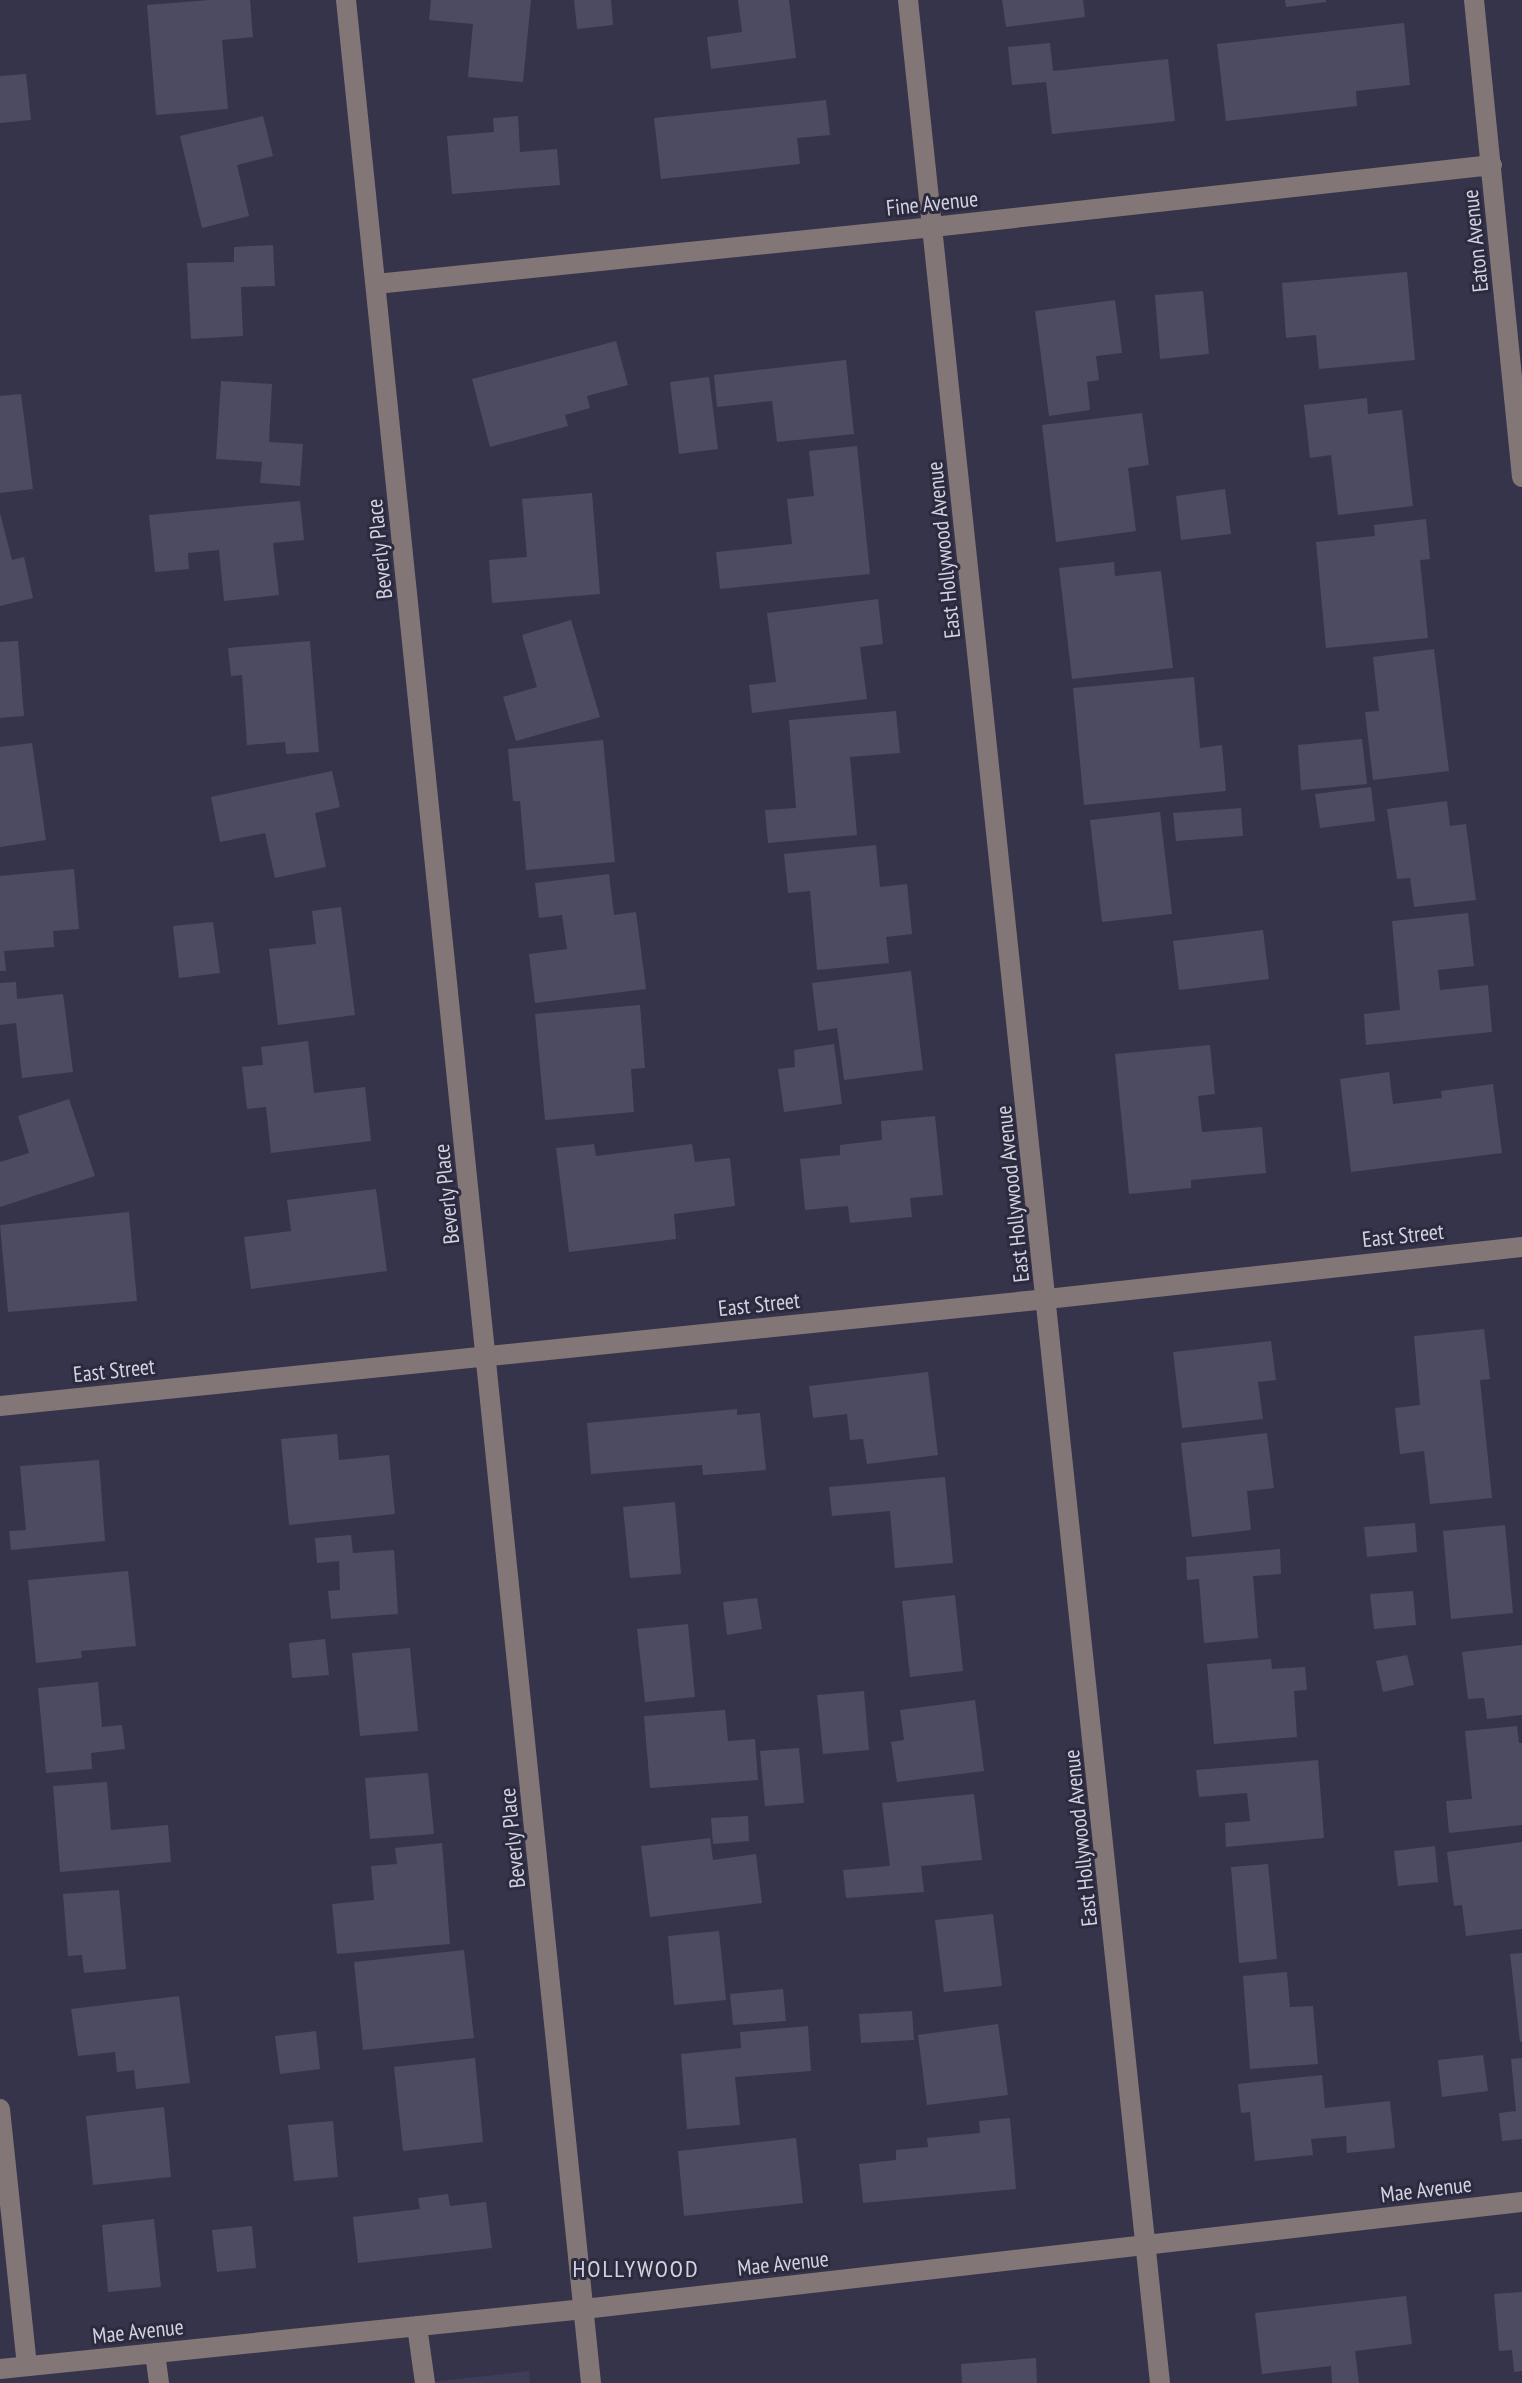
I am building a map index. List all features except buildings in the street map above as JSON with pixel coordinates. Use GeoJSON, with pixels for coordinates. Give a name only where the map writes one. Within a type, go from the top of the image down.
{"type":"FeatureCollection","features":[{"type":"Feature","properties":{"kind":"street","name":"Beverly Place"},"geometry":{"type":"LineString","coordinates":[[346,0],[591,2383]]}},
{"type":"Feature","properties":{"kind":"street","name":"East Hollywood Avenue"},"geometry":{"type":"LineString","coordinates":[[908,0],[1160,2383]]}},
{"type":"Feature","properties":{"kind":"street","name":"Eaton Avenue"},"geometry":{"type":"LineString","coordinates":[[1474,0],[1522,477]]}},
{"type":"Feature","properties":{"kind":"street","name":"Fine Avenue"},"geometry":{"type":"LineString","coordinates":[[376,284],[1492,165]]}},
{"type":"Feature","properties":{"kind":"street","name":"East Street"},"geometry":{"type":"LineString","coordinates":[[0,1406],[1522,1247]]}},
{"type":"Feature","properties":{"kind":"street"},"geometry":{"type":"LineString","coordinates":[[0,2109],[27,2366]]}},
{"type":"Feature","properties":{"kind":"street","name":"Mae Avenue"},"geometry":{"type":"LineString","coordinates":[[0,2369],[584,2309],[1522,2202]]}},
{"type":"Feature","properties":{"kind":"street"},"geometry":{"type":"LineString","coordinates":[[417,2326],[425,2383]]}},
{"type":"Feature","properties":{"kind":"street"},"geometry":{"type":"LineString","coordinates":[[155,2353],[159,2383]]}},
{"type":"Feature","properties":{"kind":"shaded area"},"geometry":{"type":"Polygon","coordinates":[[[529,2371],[530,2383],[423,2383],[529,2371]]]}},
{"type":"Feature","properties":{"kind":"district","name":"HOLLYWOOD"},"geometry":{"type":"Point","coordinates":[636,2268]}}]}
